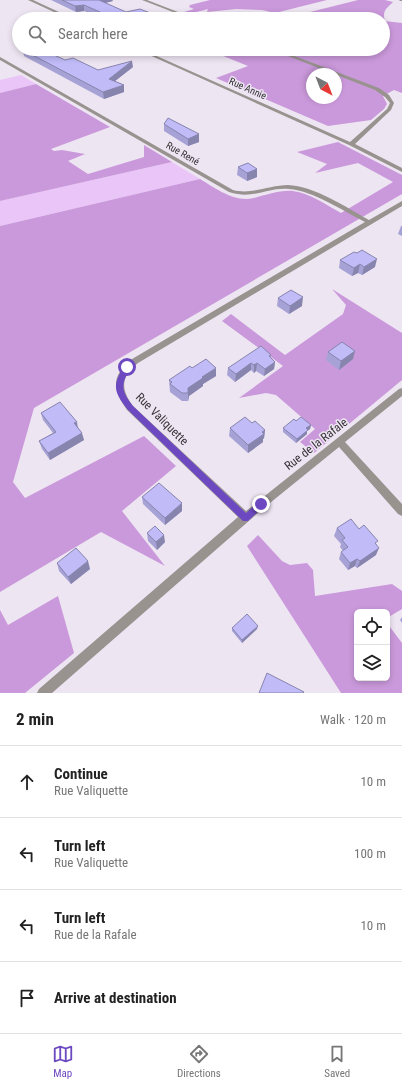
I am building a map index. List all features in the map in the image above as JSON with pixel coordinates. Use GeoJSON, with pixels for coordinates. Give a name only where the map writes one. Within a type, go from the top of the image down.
{"type":"FeatureCollection","features":[{"type":"Feature","properties":{"kind":"street"},"geometry":{"type":"LineString","coordinates":[[30,0],[57,12]]}},
{"type":"Feature","properties":{"kind":"street"},"geometry":{"type":"LineString","coordinates":[[144,0],[176,12]]}},
{"type":"Feature","properties":{"kind":"street","name":"Rue Annie"},"geometry":{"type":"LineString","coordinates":[[154,56],[351,144]]}},
{"type":"Feature","properties":{"kind":"street"},"geometry":{"type":"LineString","coordinates":[[290,56],[381,91],[390,98],[392,103],[389,110],[351,144],[402,170]]}},
{"type":"Feature","properties":{"kind":"street","name":"Rue René"},"geometry":{"type":"LineString","coordinates":[[0,58],[231,191],[255,194],[278,188],[298,189],[316,196],[368,222]]}},
{"type":"Feature","properties":{"kind":"street","name":"Rue Valiquette"},"geometry":{"type":"LineString","coordinates":[[246,518],[130,408],[119,392],[120,378],[127,367],[135,361],[402,203]]}},
{"type":"Feature","properties":{"kind":"street","name":"Rue de la Rafale"},"geometry":{"type":"LineString","coordinates":[[246,518],[402,391]]}},
{"type":"Feature","properties":{"kind":"street"},"geometry":{"type":"LineString","coordinates":[[340,442],[402,511]]}},
{"type":"Feature","properties":{"kind":"street"},"geometry":{"type":"LineString","coordinates":[[43,693],[246,518]]}},
{"type":"Feature","properties":{"kind":"shaded area"},"geometry":{"type":"Polygon","coordinates":[[[210,0],[327,0],[279,12],[236,9],[207,12],[208,9],[197,12],[184,12],[194,9],[189,7],[190,5],[210,0]]]}},
{"type":"Feature","properties":{"kind":"shaded area"},"geometry":{"type":"Polygon","coordinates":[[[358,0],[385,0],[393,2],[385,12],[310,12],[358,0]]]}},
{"type":"Feature","properties":{"kind":"shaded area"},"geometry":{"type":"Polygon","coordinates":[[[390,22],[402,23],[402,93],[394,90],[383,96],[387,104],[384,109],[371,120],[328,126],[216,78],[248,66],[223,56],[390,56],[390,22]]]}},
{"type":"Feature","properties":{"kind":"shaded area"},"geometry":{"type":"Polygon","coordinates":[[[21,75],[36,84],[0,93],[0,80],[21,75]]]}},
{"type":"Feature","properties":{"kind":"shaded area"},"geometry":{"type":"Polygon","coordinates":[[[36,84],[110,127],[51,149],[54,151],[62,150],[85,154],[68,161],[88,174],[144,157],[144,145],[172,162],[0,201],[0,93],[36,84]]]}},
{"type":"Feature","properties":{"kind":"shaded area"},"geometry":{"type":"Polygon","coordinates":[[[338,142],[402,175],[402,194],[34,408],[13,482],[25,498],[144,436],[176,466],[122,511],[165,566],[101,532],[0,592],[0,226],[200,179],[233,197],[247,199],[283,191],[299,192],[324,203],[341,213],[393,182],[358,163],[315,173],[327,164],[297,152],[338,142]]]}},
{"type":"Feature","properties":{"kind":"shaded area"},"geometry":{"type":"Polygon","coordinates":[[[172,162],[200,179],[0,226],[0,201],[172,162]]]}},
{"type":"Feature","properties":{"kind":"shaded area"},"geometry":{"type":"Polygon","coordinates":[[[332,289],[402,333],[402,380],[314,453],[300,442],[315,429],[276,395],[266,393],[239,398],[283,366],[222,321],[231,314],[285,355],[343,314],[346,305],[332,289]]]}},
{"type":"Feature","properties":{"kind":"shaded area"},"geometry":{"type":"Polygon","coordinates":[[[258,535],[282,561],[290,565],[307,563],[313,570],[315,596],[392,584],[402,591],[402,609],[390,616],[390,609],[354,609],[354,681],[390,681],[390,627],[402,643],[402,693],[341,693],[247,546],[258,535]]]}},
{"type":"Feature","properties":{"kind":"shaded area"},"geometry":{"type":"Polygon","coordinates":[[[58,596],[74,653],[25,693],[0,693],[0,610],[8,625],[58,596]]]}},
{"type":"Feature","properties":{"kind":"building"},"geometry":{"type":"Polygon","coordinates":[[[62,0],[99,0],[126,12],[100,12],[84,5],[75,6],[62,0]]]}},
{"type":"Feature","properties":{"kind":"building"},"geometry":{"type":"Polygon","coordinates":[[[140,9],[148,12],[126,12],[140,9]]]}},
{"type":"Feature","properties":{"kind":"building"},"geometry":{"type":"Polygon","coordinates":[[[34,56],[56,56],[65,60],[73,58],[98,70],[132,61],[109,79],[124,85],[103,92],[34,56]]]}},
{"type":"Feature","properties":{"kind":"building"},"geometry":{"type":"Polygon","coordinates":[[[168,118],[199,134],[188,139],[164,124],[168,118]]]}},
{"type":"Feature","properties":{"kind":"building"},"geometry":{"type":"Polygon","coordinates":[[[248,163],[257,169],[247,173],[238,167],[248,163]]]}},
{"type":"Feature","properties":{"kind":"building"},"geometry":{"type":"Polygon","coordinates":[[[362,250],[377,259],[364,267],[360,264],[354,268],[340,260],[354,252],[357,253],[362,250]]]}},
{"type":"Feature","properties":{"kind":"building"},"geometry":{"type":"Polygon","coordinates":[[[291,290],[303,297],[290,306],[278,298],[291,290]]]}},
{"type":"Feature","properties":{"kind":"building"},"geometry":{"type":"Polygon","coordinates":[[[342,342],[355,351],[341,361],[328,352],[342,342]]]}},
{"type":"Feature","properties":{"kind":"building"},"geometry":{"type":"Polygon","coordinates":[[[261,346],[271,355],[269,356],[275,362],[265,369],[257,363],[254,365],[251,363],[236,374],[228,368],[261,346]]]}},
{"type":"Feature","properties":{"kind":"building"},"geometry":{"type":"Polygon","coordinates":[[[206,359],[216,368],[188,388],[188,393],[182,393],[170,384],[172,382],[169,380],[190,366],[192,368],[206,359]]]}},
{"type":"Feature","properties":{"kind":"building"},"geometry":{"type":"Polygon","coordinates":[[[60,402],[77,422],[74,423],[82,433],[48,453],[39,441],[56,432],[41,413],[60,402]]]}},
{"type":"Feature","properties":{"kind":"building"},"geometry":{"type":"Polygon","coordinates":[[[245,417],[252,423],[255,421],[265,430],[262,432],[264,434],[248,445],[230,428],[245,417]]]}},
{"type":"Feature","properties":{"kind":"building"},"geometry":{"type":"Polygon","coordinates":[[[301,417],[311,425],[306,428],[308,430],[297,439],[283,428],[294,419],[296,421],[301,417]]]}},
{"type":"Feature","properties":{"kind":"building"},"geometry":{"type":"Polygon","coordinates":[[[159,483],[182,503],[165,518],[142,497],[159,483]]]}},
{"type":"Feature","properties":{"kind":"building"},"geometry":{"type":"Polygon","coordinates":[[[351,519],[359,529],[364,525],[378,541],[375,543],[379,548],[360,561],[357,559],[350,563],[341,552],[348,547],[342,540],[345,538],[337,528],[351,519]]]}},
{"type":"Feature","properties":{"kind":"building"},"geometry":{"type":"Polygon","coordinates":[[[155,526],[164,535],[156,542],[147,533],[155,526]]]}},
{"type":"Feature","properties":{"kind":"building"},"geometry":{"type":"Polygon","coordinates":[[[76,548],[88,561],[68,577],[57,563],[76,548]]]}},
{"type":"Feature","properties":{"kind":"building"},"geometry":{"type":"Polygon","coordinates":[[[247,614],[258,626],[242,640],[232,628],[247,614]]]}},
{"type":"Feature","properties":{"kind":"building"},"geometry":{"type":"Polygon","coordinates":[[[267,673],[304,692],[259,693],[267,673]]]}},
{"type":"Feature","properties":{"kind":"route"},"geometry":{"type":"LineString","coordinates":[[127,367],[120,378],[119,392],[130,408],[246,518],[261,504]]}}]}
